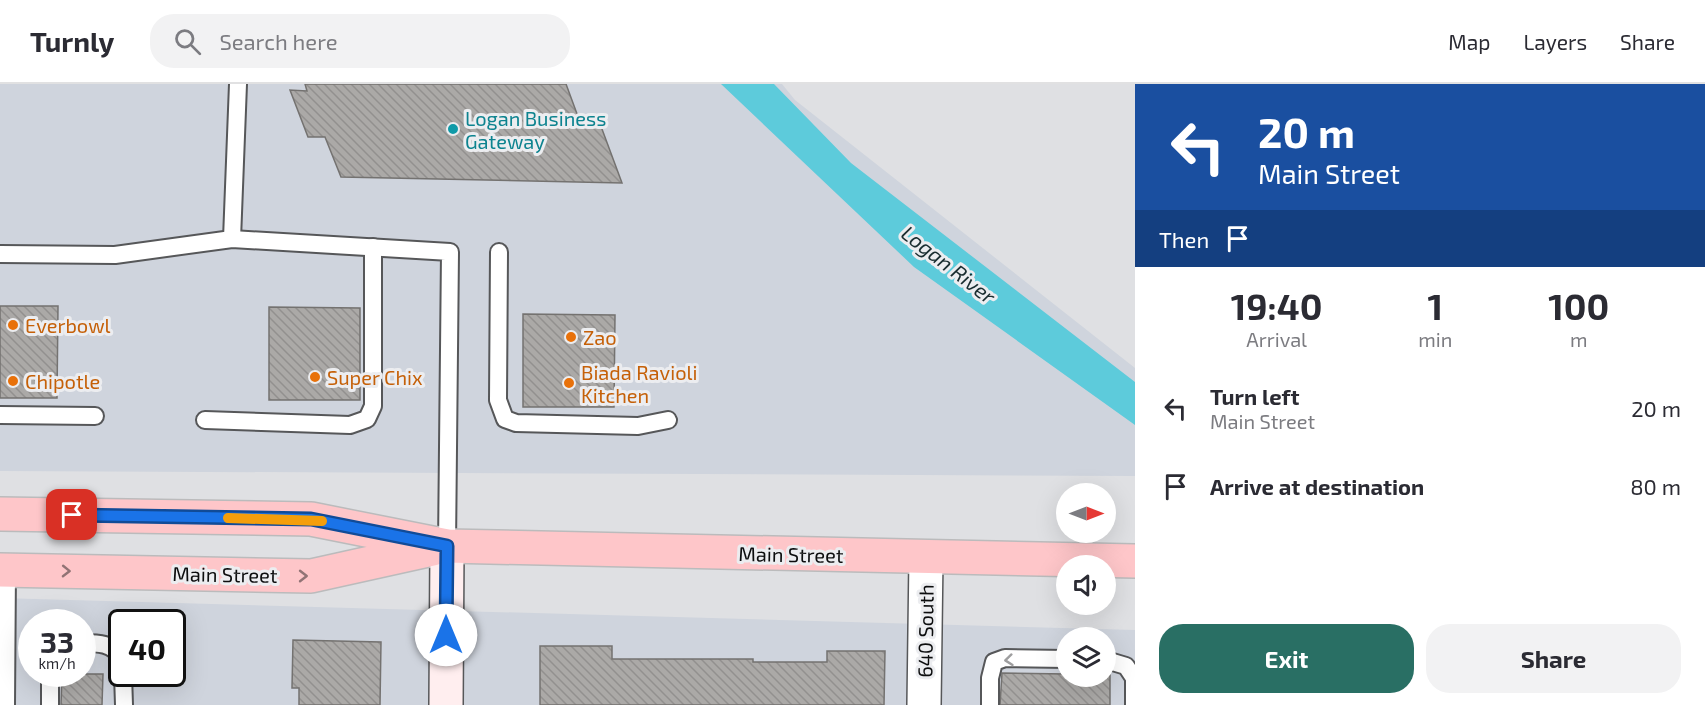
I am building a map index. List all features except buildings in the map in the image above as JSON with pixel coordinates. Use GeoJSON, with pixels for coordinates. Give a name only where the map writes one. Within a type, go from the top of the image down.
{"type":"FeatureCollection","features":[{"type":"Feature","properties":{"kind":"highway","name":"Main Street"},"geometry":{"type":"LineString","coordinates":[[0,514],[311,519],[447,546],[1135,561]]}},
{"type":"Feature","properties":{"kind":"highway","name":"Main Street"},"geometry":{"type":"LineString","coordinates":[[4,570],[311,576],[447,546]]}},
{"type":"Feature","properties":{"kind":"street"},"geometry":{"type":"LineString","coordinates":[[446,705],[447,546]]}},
{"type":"Feature","properties":{"kind":"street","name":"640 South"},"geometry":{"type":"LineString","coordinates":[[924,705],[926,557]]}},
{"type":"Feature","properties":{"kind":"lane"},"geometry":{"type":"LineString","coordinates":[[232,239],[238,84]]}},
{"type":"Feature","properties":{"kind":"lane"},"geometry":{"type":"LineString","coordinates":[[0,254],[115,255],[232,239],[450,252],[447,546]]}},
{"type":"Feature","properties":{"kind":"lane"},"geometry":{"type":"LineString","coordinates":[[205,420],[350,425],[367,419],[373,406],[373,247]]}},
{"type":"Feature","properties":{"kind":"lane"},"geometry":{"type":"LineString","coordinates":[[499,252],[498,400],[505,419],[516,423],[638,426],[668,420]]}},
{"type":"Feature","properties":{"kind":"lane"},"geometry":{"type":"LineString","coordinates":[[0,415],[95,416]]}},
{"type":"Feature","properties":{"kind":"lane"},"geometry":{"type":"LineString","coordinates":[[4,570],[6,705]]}},
{"type":"Feature","properties":{"kind":"lane"},"geometry":{"type":"LineString","coordinates":[[990,705],[990,678],[994,662],[1005,658],[1056,659]]}},
{"type":"Feature","properties":{"kind":"lane"},"geometry":{"type":"LineString","coordinates":[[1116,663],[1126,666],[1134,678],[1134,705]]}},
{"type":"Feature","properties":{"kind":"lane"},"geometry":{"type":"LineString","coordinates":[[50,687],[50,705]]}},
{"type":"Feature","properties":{"kind":"lane"},"geometry":{"type":"LineString","coordinates":[[123,687],[124,705]]}},
{"type":"Feature","properties":{"kind":"shaded area"},"geometry":{"type":"Polygon","coordinates":[[[0,84],[782,84],[795,100],[1135,368],[1135,476],[0,471],[0,84]]]}},
{"type":"Feature","properties":{"kind":"shaded area"},"geometry":{"type":"Polygon","coordinates":[[[0,598],[1056,628],[1056,687],[1116,687],[1116,629],[1135,630],[1135,705],[0,705],[0,598]]]}},
{"type":"Feature","properties":{"kind":"water","name":"Logan River"},"geometry":{"type":"Polygon","coordinates":[[[721,84],[774,84],[851,163],[1135,382],[1135,425],[914,267],[721,84]]]}},
{"type":"Feature","properties":{"kind":"slow traffic"},"geometry":{"type":"LineString","coordinates":[[228,518],[322,521]]}},
{"type":"Feature","properties":{"kind":"place","name":"Logan Business Gateway"},"geometry":{"type":"Point","coordinates":[453,129]}},
{"type":"Feature","properties":{"kind":"place","name":"Everbowl"},"geometry":{"type":"Point","coordinates":[13,325]}},
{"type":"Feature","properties":{"kind":"place","name":"Zao"},"geometry":{"type":"Point","coordinates":[571,337]}},
{"type":"Feature","properties":{"kind":"place","name":"Super Chix"},"geometry":{"type":"Point","coordinates":[315,377]}},
{"type":"Feature","properties":{"kind":"place","name":"Chipotle"},"geometry":{"type":"Point","coordinates":[13,381]}},
{"type":"Feature","properties":{"kind":"place","name":"Biada Ravioli Kitchen"},"geometry":{"type":"Point","coordinates":[569,383]}},
{"type":"Feature","properties":{"kind":"route"},"geometry":{"type":"LineString","coordinates":[[72,515],[311,519],[447,546],[446,635]]}}]}
